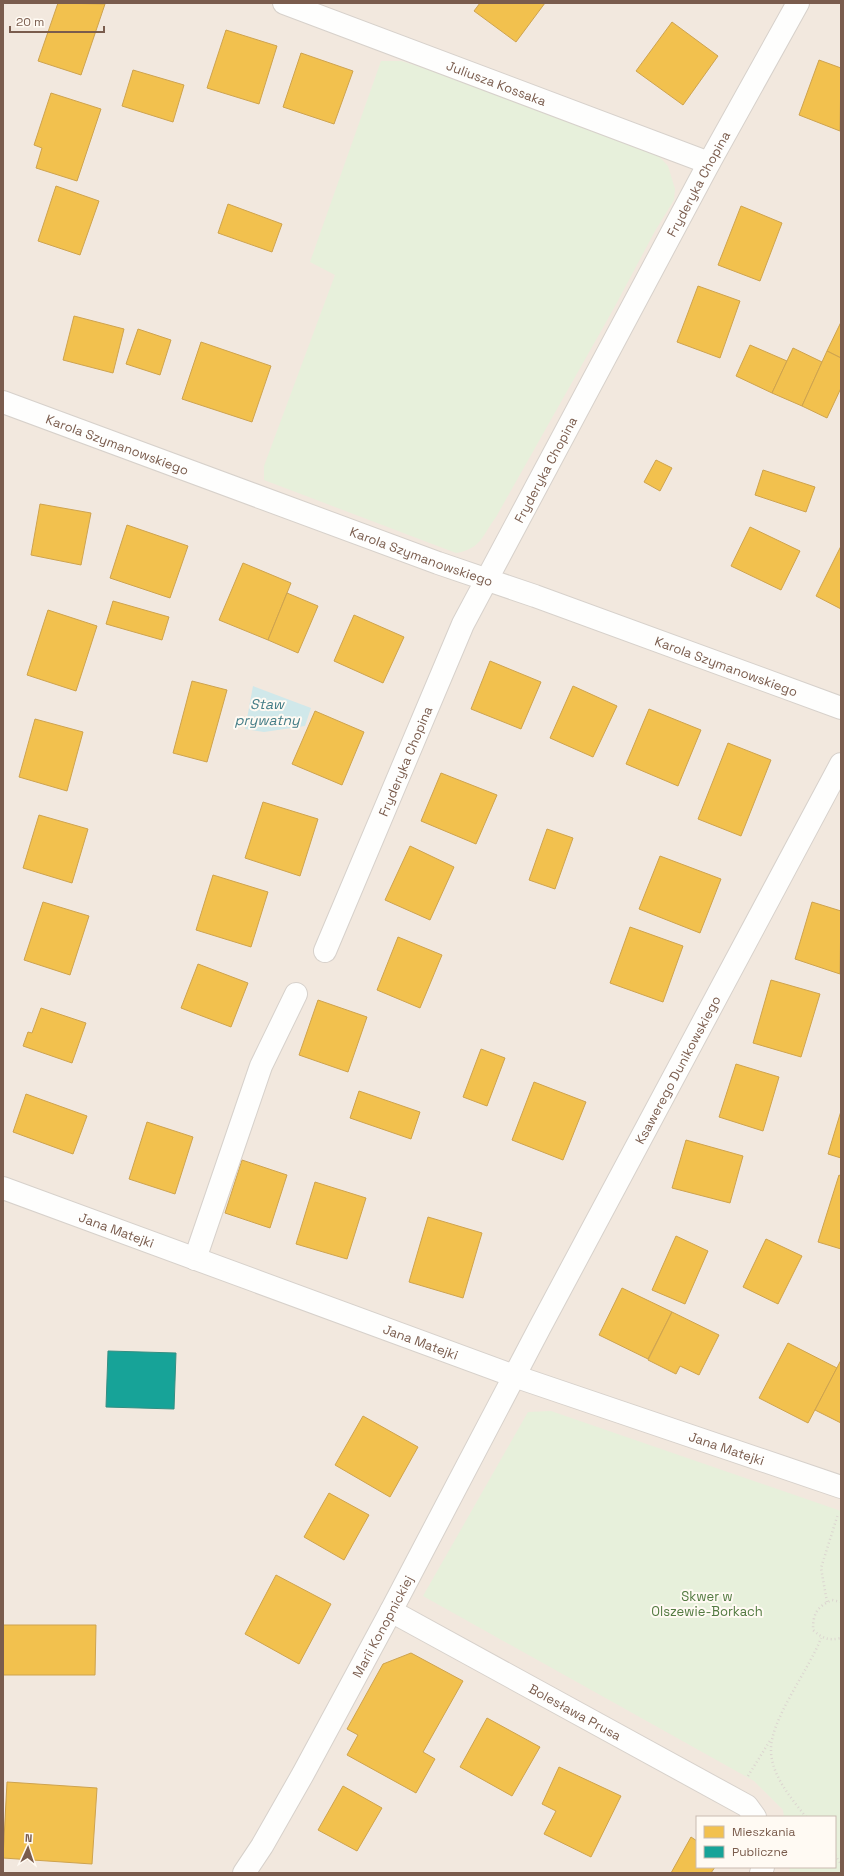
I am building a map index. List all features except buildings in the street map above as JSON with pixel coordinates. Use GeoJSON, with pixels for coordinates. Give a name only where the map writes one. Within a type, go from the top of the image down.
{"type":"FeatureCollection","features":[{"type":"Feature","properties":{"kind":"street","name":"Juliusza Kossaka"},"geometry":{"type":"LineString","coordinates":[[284,3],[709,163]]}},
{"type":"Feature","properties":{"kind":"street","name":"Fryderyka Chopina"},"geometry":{"type":"LineString","coordinates":[[325,951],[463,624],[709,163],[798,3]]}},
{"type":"Feature","properties":{"kind":"street","name":"Karola Szymanowskiego"},"geometry":{"type":"LineString","coordinates":[[3,402],[486,580],[841,708]]}},
{"type":"Feature","properties":{"kind":"street","name":"Ksawerego Dunikowskiego"},"geometry":{"type":"LineString","coordinates":[[514,1376],[841,764]]}},
{"type":"Feature","properties":{"kind":"street"},"geometry":{"type":"LineString","coordinates":[[195,1259],[261,1066],[296,994]]}},
{"type":"Feature","properties":{"kind":"street","name":"Jana Matejki"},"geometry":{"type":"LineString","coordinates":[[3,1188],[514,1376],[841,1487]]}},
{"type":"Feature","properties":{"kind":"street","name":"Marii Konopnickiej"},"geometry":{"type":"LineString","coordinates":[[244,1873],[262,1846],[303,1774],[391,1611],[514,1376]]}},
{"type":"Feature","properties":{"kind":"street","name":"Bolesława Prusa"},"geometry":{"type":"LineString","coordinates":[[391,1611],[747,1806],[754,1816]]}},
{"type":"Feature","properties":{"kind":"path"},"geometry":{"type":"LineString","coordinates":[[827,1602],[821,1568],[836,1521]]}},
{"type":"Feature","properties":{"kind":"path"},"geometry":{"type":"LineString","coordinates":[[841,1602],[832,1600],[827,1602],[822,1605],[813,1617],[813,1630],[821,1638],[832,1640],[841,1638]]}},
{"type":"Feature","properties":{"kind":"path"},"geometry":{"type":"LineString","coordinates":[[734,1799],[772,1737],[789,1699],[821,1638]]}},
{"type":"Feature","properties":{"kind":"path"},"geometry":{"type":"LineString","coordinates":[[772,1737],[771,1750],[775,1769],[790,1797],[805,1816]]}},
{"type":"Feature","properties":{"kind":"shaded area"},"geometry":{"type":"Polygon","coordinates":[[[3,3],[841,3],[841,1873],[3,1873],[3,3]]]}},
{"type":"Feature","properties":{"kind":"green space"},"geometry":{"type":"Polygon","coordinates":[[[381,61],[401,61],[424,68],[653,150],[668,166],[675,189],[674,200],[655,231],[614,308],[496,517],[484,536],[476,545],[456,553],[264,480],[264,466],[335,275],[310,262],[381,61]]]}},
{"type":"Feature","properties":{"kind":"green space","name":"Skwer w Olszewie-Borkach"},"geometry":{"type":"Polygon","coordinates":[[[551,1411],[841,1511],[841,1873],[789,1873],[790,1868],[836,1868],[836,1816],[784,1816],[783,1810],[754,1781],[423,1596],[528,1412],[551,1411]]]}},
{"type":"Feature","properties":{"kind":"water","name":"Staw prywatny"},"geometry":{"type":"Polygon","coordinates":[[[253,686],[311,708],[305,726],[264,732],[245,729],[253,686]]]}}]}
